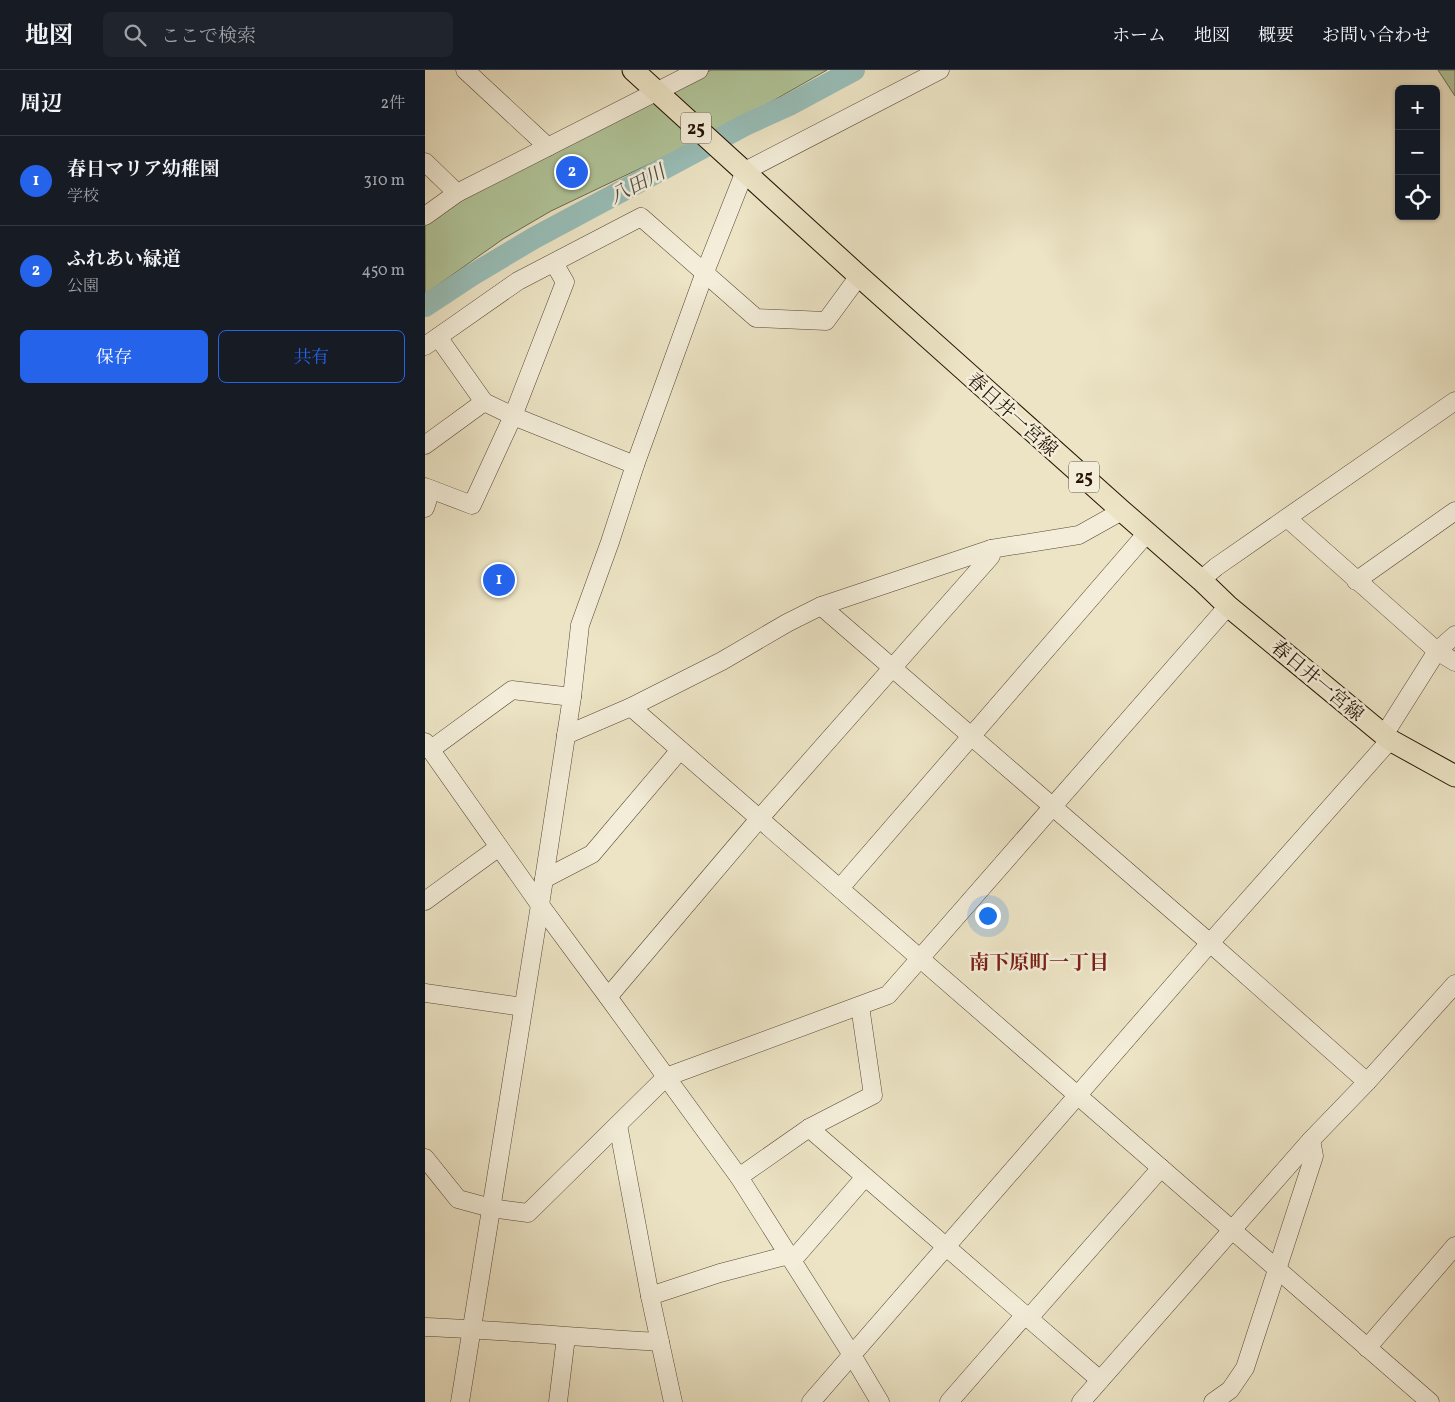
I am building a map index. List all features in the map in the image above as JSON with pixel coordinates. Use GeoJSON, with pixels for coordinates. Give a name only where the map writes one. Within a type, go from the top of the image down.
{"type":"FeatureCollection","features":[{"type":"Feature","properties":{"kind":"main road","name":"春日井一宮線"},"geometry":{"type":"LineString","coordinates":[[633,70],[859,276],[1228,606],[1387,737],[1455,776]]}},
{"type":"Feature","properties":{"kind":"street"},"geometry":{"type":"LineString","coordinates":[[465,70],[548,147]]}},
{"type":"Feature","properties":{"kind":"street"},"geometry":{"type":"LineString","coordinates":[[425,216],[457,193],[548,147],[660,95],[699,70]]}},
{"type":"Feature","properties":{"kind":"street"},"geometry":{"type":"LineString","coordinates":[[460,1402],[540,905],[572,697],[580,625],[635,465],[705,272],[745,171],[940,70]]}},
{"type":"Feature","properties":{"kind":"street"},"geometry":{"type":"LineString","coordinates":[[425,162],[457,193]]}},
{"type":"Feature","properties":{"kind":"street"},"geometry":{"type":"LineString","coordinates":[[635,465],[513,416],[484,402],[432,342],[518,281],[641,217],[756,318],[826,321],[859,276]]}},
{"type":"Feature","properties":{"kind":"street"},"geometry":{"type":"LineString","coordinates":[[425,508],[428,488],[472,505],[513,416],[565,282],[554,263]]}},
{"type":"Feature","properties":{"kind":"street"},"geometry":{"type":"LineString","coordinates":[[1201,580],[1216,567],[1455,401]]}},
{"type":"Feature","properties":{"kind":"street"},"geometry":{"type":"LineString","coordinates":[[425,445],[484,402]]}},
{"type":"Feature","properties":{"kind":"street"},"geometry":{"type":"LineString","coordinates":[[566,736],[631,707],[722,661],[787,623],[821,606],[991,549],[1079,536],[1122,511]]}},
{"type":"Feature","properties":{"kind":"street"},"geometry":{"type":"LineString","coordinates":[[1356,580],[1455,511]]}},
{"type":"Feature","properties":{"kind":"street"},"geometry":{"type":"LineString","coordinates":[[1287,518],[1437,651],[1455,662]]}},
{"type":"Feature","properties":{"kind":"street"},"geometry":{"type":"LineString","coordinates":[[839,888],[1147,533]]}},
{"type":"Feature","properties":{"kind":"street"},"geometry":{"type":"LineString","coordinates":[[608,997],[759,819],[991,556],[991,549]]}},
{"type":"Feature","properties":{"kind":"street"},"geometry":{"type":"LineString","coordinates":[[821,606],[1210,942],[1367,1082]]}},
{"type":"Feature","properties":{"kind":"street"},"geometry":{"type":"LineString","coordinates":[[425,1158],[458,1199],[491,1208],[528,1213],[666,1077],[888,995],[1228,606]]}},
{"type":"Feature","properties":{"kind":"street"},"geometry":{"type":"LineString","coordinates":[[811,1402],[1387,737],[1437,651],[1455,634]]}},
{"type":"Feature","properties":{"kind":"street"},"geometry":{"type":"LineString","coordinates":[[572,697],[512,690],[429,753],[739,1177],[880,1402]]}},
{"type":"Feature","properties":{"kind":"street"},"geometry":{"type":"LineString","coordinates":[[631,707],[1430,1402]]}},
{"type":"Feature","properties":{"kind":"street"},"geometry":{"type":"LineString","coordinates":[[544,879],[592,854],[680,750]]}},
{"type":"Feature","properties":{"kind":"street"},"geometry":{"type":"LineString","coordinates":[[425,902],[499,847]]}},
{"type":"Feature","properties":{"kind":"street"},"geometry":{"type":"LineString","coordinates":[[1081,1402],[1311,1140],[1367,1082],[1455,984]]}},
{"type":"Feature","properties":{"kind":"street"},"geometry":{"type":"LineString","coordinates":[[425,993],[523,1007]]}},
{"type":"Feature","properties":{"kind":"street"},"geometry":{"type":"LineString","coordinates":[[739,1177],[809,1128],[873,1095],[860,1006]]}},
{"type":"Feature","properties":{"kind":"street"},"geometry":{"type":"LineString","coordinates":[[618,1125],[650,1296],[673,1402]]}},
{"type":"Feature","properties":{"kind":"street"},"geometry":{"type":"LineString","coordinates":[[809,1128],[1100,1380]]}},
{"type":"Feature","properties":{"kind":"street"},"geometry":{"type":"LineString","coordinates":[[1213,1402],[1230,1390],[1245,1368],[1314,1156],[1311,1140]]}},
{"type":"Feature","properties":{"kind":"street"},"geometry":{"type":"LineString","coordinates":[[949,1402],[1161,1168]]}},
{"type":"Feature","properties":{"kind":"street"},"geometry":{"type":"LineString","coordinates":[[650,1296],[720,1273],[798,1254],[865,1177]]}},
{"type":"Feature","properties":{"kind":"street"},"geometry":{"type":"LineString","coordinates":[[1367,1348],[1455,1246]]}},
{"type":"Feature","properties":{"kind":"street"},"geometry":{"type":"LineString","coordinates":[[425,1327],[661,1342]]}},
{"type":"Feature","properties":{"kind":"street"},"geometry":{"type":"LineString","coordinates":[[558,1402],[566,1337]]}},
{"type":"Feature","properties":{"kind":"green space"},"geometry":{"type":"Polygon","coordinates":[[[711,70],[827,70],[727,127],[551,211],[503,239],[425,294],[425,224],[462,198],[711,70]]]}},
{"type":"Feature","properties":{"kind":"green space"},"geometry":{"type":"Polygon","coordinates":[[[1438,70],[1455,70],[1455,96],[1438,70]]]}},
{"type":"Feature","properties":{"kind":"waterway","name":"八田川"},"geometry":{"type":"LineString","coordinates":[[425,306],[534,238],[745,125],[789,105],[854,70]]}},
{"type":"Feature","properties":{"kind":"place","name":"ふれあい緑道"},"geometry":{"type":"Point","coordinates":[572,172]}},
{"type":"Feature","properties":{"kind":"place","name":"春日マリア幼稚園"},"geometry":{"type":"Point","coordinates":[499,580]}},
{"type":"Feature","properties":{"kind":"district","name":"南下原町一丁目"},"geometry":{"type":"Point","coordinates":[1039,962]}}]}
